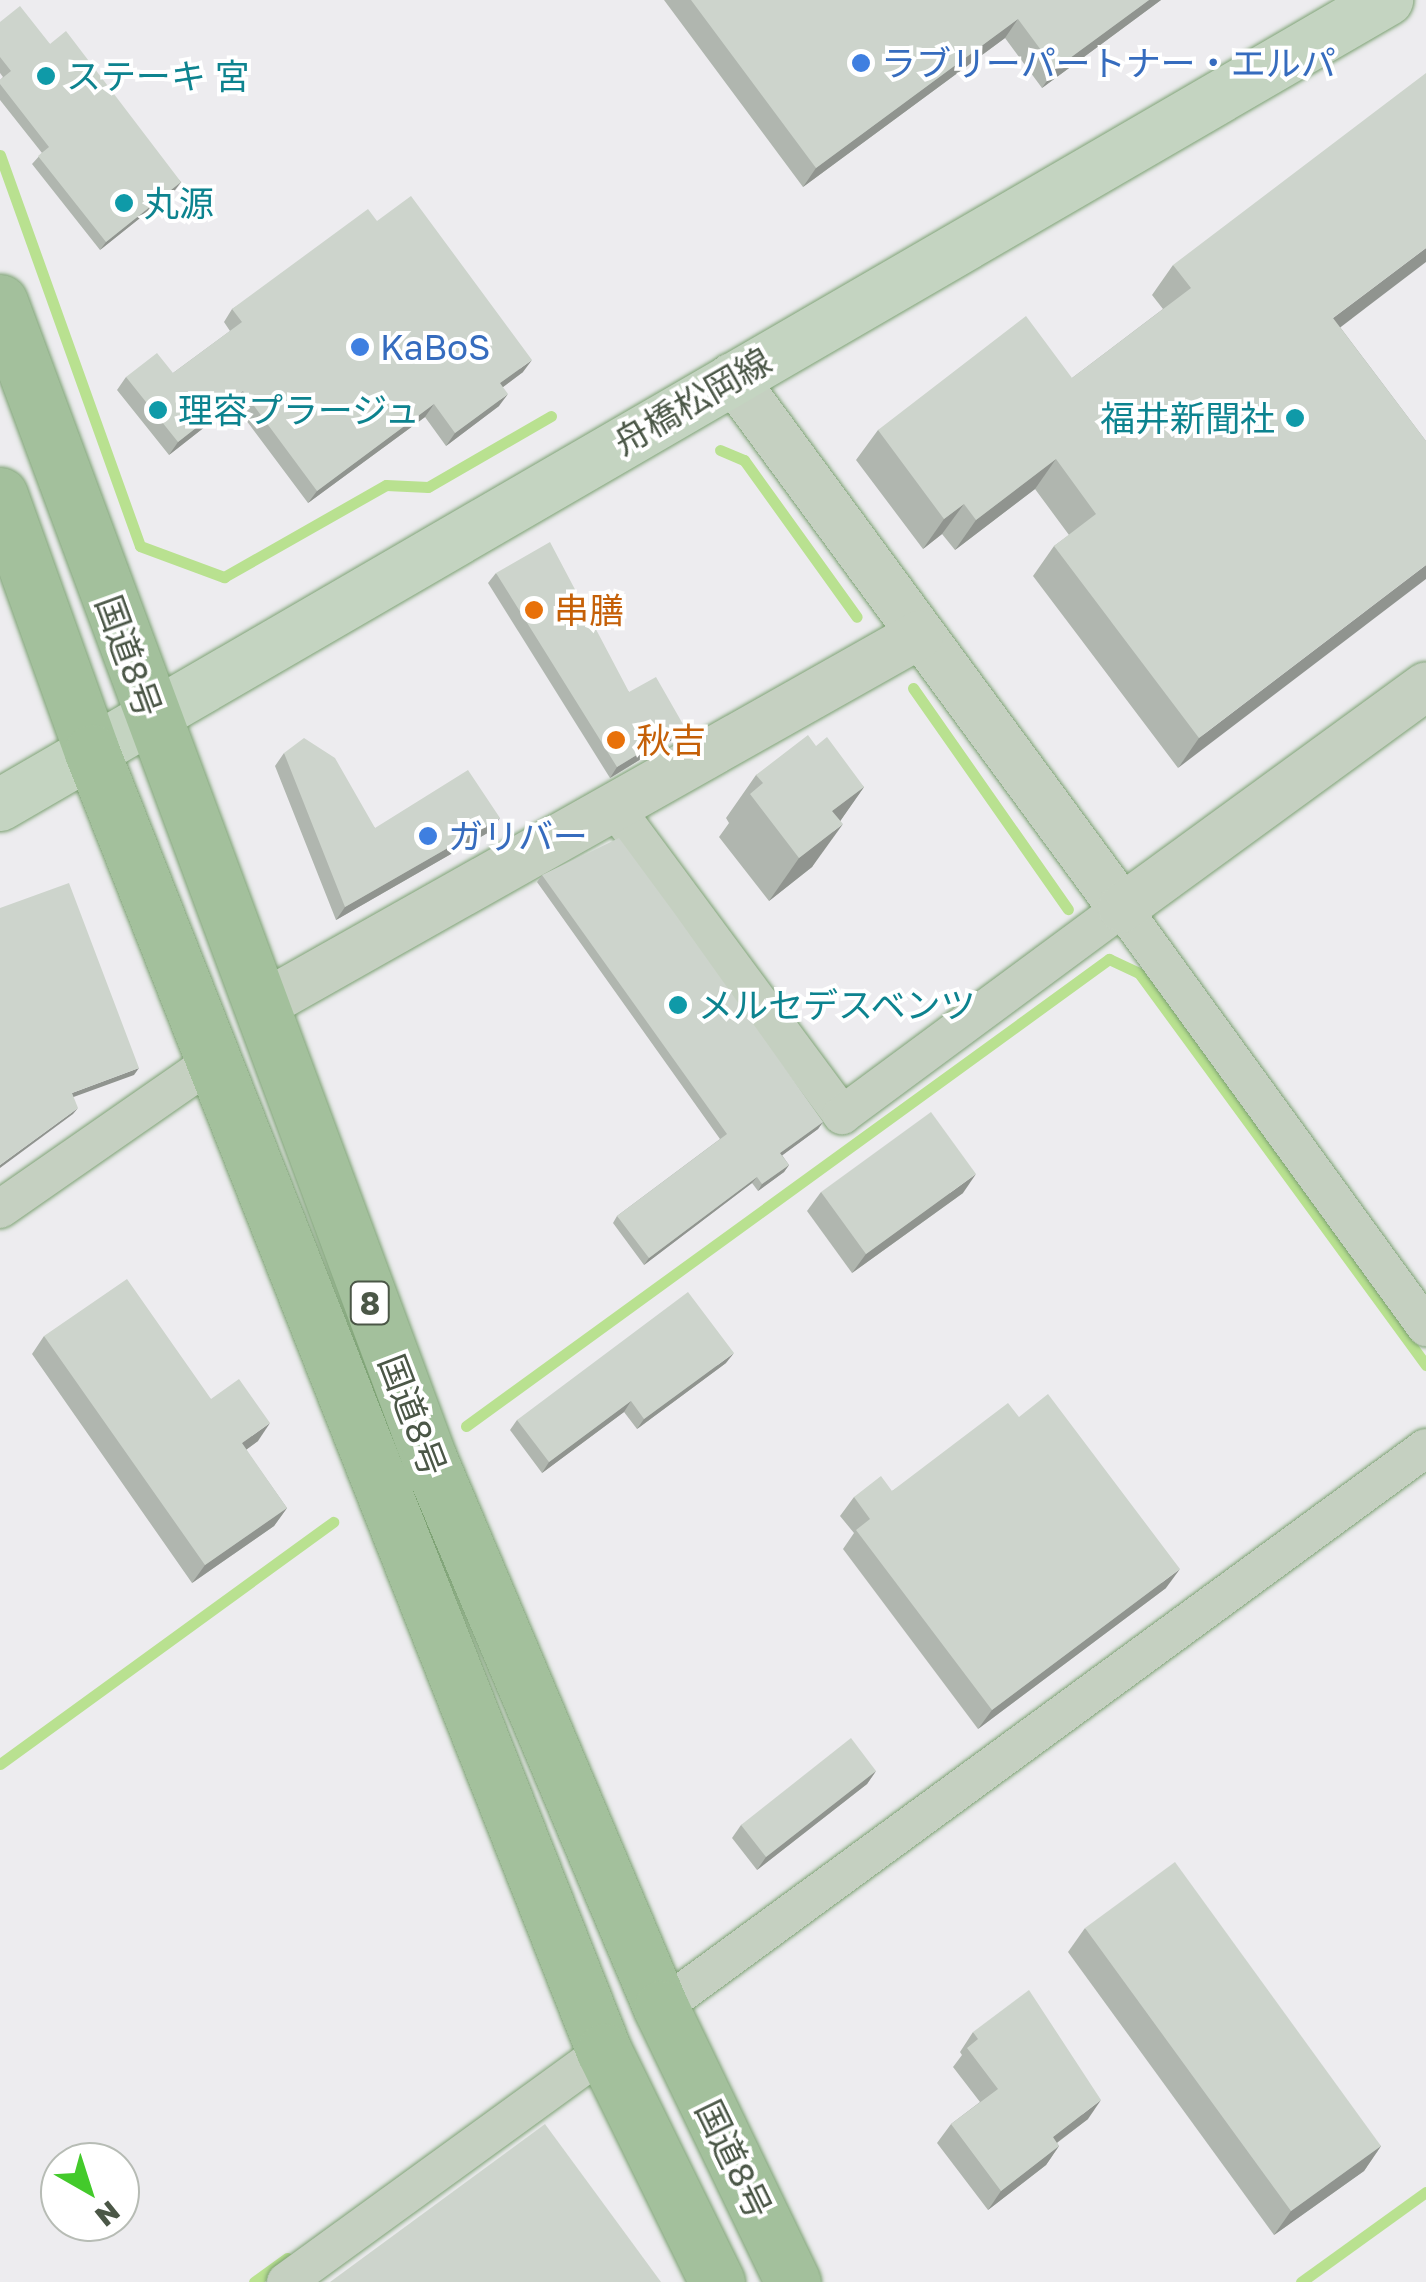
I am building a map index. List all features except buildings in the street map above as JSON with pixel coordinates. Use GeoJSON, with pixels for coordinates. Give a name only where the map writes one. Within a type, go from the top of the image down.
{"type":"FeatureCollection","features":[{"type":"Feature","properties":{"kind":"highway","name":"国道8号"},"geometry":{"type":"LineString","coordinates":[[0,302],[258,1006],[436,1475],[661,2008],[793,2282]]}},
{"type":"Feature","properties":{"kind":"highway","name":"国道8号"},"geometry":{"type":"LineString","coordinates":[[0,495],[92,752],[604,2052],[717,2282]]}},
{"type":"Feature","properties":{"kind":"main road","name":"舟橋松岡線"},"geometry":{"type":"LineString","coordinates":[[0,805],[150,714],[1386,0]]}},
{"type":"Feature","properties":{"kind":"street"},"geometry":{"type":"LineString","coordinates":[[732,377],[1426,1327]]}},
{"type":"Feature","properties":{"kind":"street"},"geometry":{"type":"LineString","coordinates":[[258,1006],[919,635]]}},
{"type":"Feature","properties":{"kind":"street"},"geometry":{"type":"LineString","coordinates":[[615,808],[842,1114],[1426,686]]}},
{"type":"Feature","properties":{"kind":"street"},"geometry":{"type":"LineString","coordinates":[[0,1208],[213,1061]]}},
{"type":"Feature","properties":{"kind":"street"},"geometry":{"type":"LineString","coordinates":[[661,2008],[1426,1448]]}},
{"type":"Feature","properties":{"kind":"street"},"geometry":{"type":"LineString","coordinates":[[286,2282],[604,2052]]}},
{"type":"Feature","properties":{"kind":"waterway"},"geometry":{"type":"LineString","coordinates":[[0,155],[140,546],[224,577],[386,485],[428,487],[551,416]]}},
{"type":"Feature","properties":{"kind":"waterway"},"geometry":{"type":"LineString","coordinates":[[720,450],[744,460],[857,617]]}},
{"type":"Feature","properties":{"kind":"waterway"},"geometry":{"type":"LineString","coordinates":[[913,688],[1068,909]]}},
{"type":"Feature","properties":{"kind":"waterway"},"geometry":{"type":"LineString","coordinates":[[466,1426],[1109,959],[1139,973],[1426,1365]]}},
{"type":"Feature","properties":{"kind":"waterway"},"geometry":{"type":"LineString","coordinates":[[0,1764],[333,1522]]}},
{"type":"Feature","properties":{"kind":"waterway"},"geometry":{"type":"LineString","coordinates":[[1301,2282],[1426,2192]]}},
{"type":"Feature","properties":{"kind":"waterway"},"geometry":{"type":"LineString","coordinates":[[254,2282],[287,2258]]}},
{"type":"Feature","properties":{"kind":"place","name":"ラブリーパートナー・エルパ"},"geometry":{"type":"Point","coordinates":[861,63]}},
{"type":"Feature","properties":{"kind":"place","name":"ステーキ 宮"},"geometry":{"type":"Point","coordinates":[46,76]}},
{"type":"Feature","properties":{"kind":"place","name":"丸源"},"geometry":{"type":"Point","coordinates":[124,203]}},
{"type":"Feature","properties":{"kind":"place","name":"KaBoS"},"geometry":{"type":"Point","coordinates":[360,347]}},
{"type":"Feature","properties":{"kind":"place","name":"理容プラージュ"},"geometry":{"type":"Point","coordinates":[158,410]}},
{"type":"Feature","properties":{"kind":"place","name":"福井新聞社"},"geometry":{"type":"Point","coordinates":[1295,418]}},
{"type":"Feature","properties":{"kind":"place","name":"串膳"},"geometry":{"type":"Point","coordinates":[534,610]}},
{"type":"Feature","properties":{"kind":"place","name":"秋吉"},"geometry":{"type":"Point","coordinates":[616,740]}},
{"type":"Feature","properties":{"kind":"place","name":"ガリバー"},"geometry":{"type":"Point","coordinates":[428,836]}},
{"type":"Feature","properties":{"kind":"place","name":"メルセデスベンツ"},"geometry":{"type":"Point","coordinates":[678,1005]}}]}
